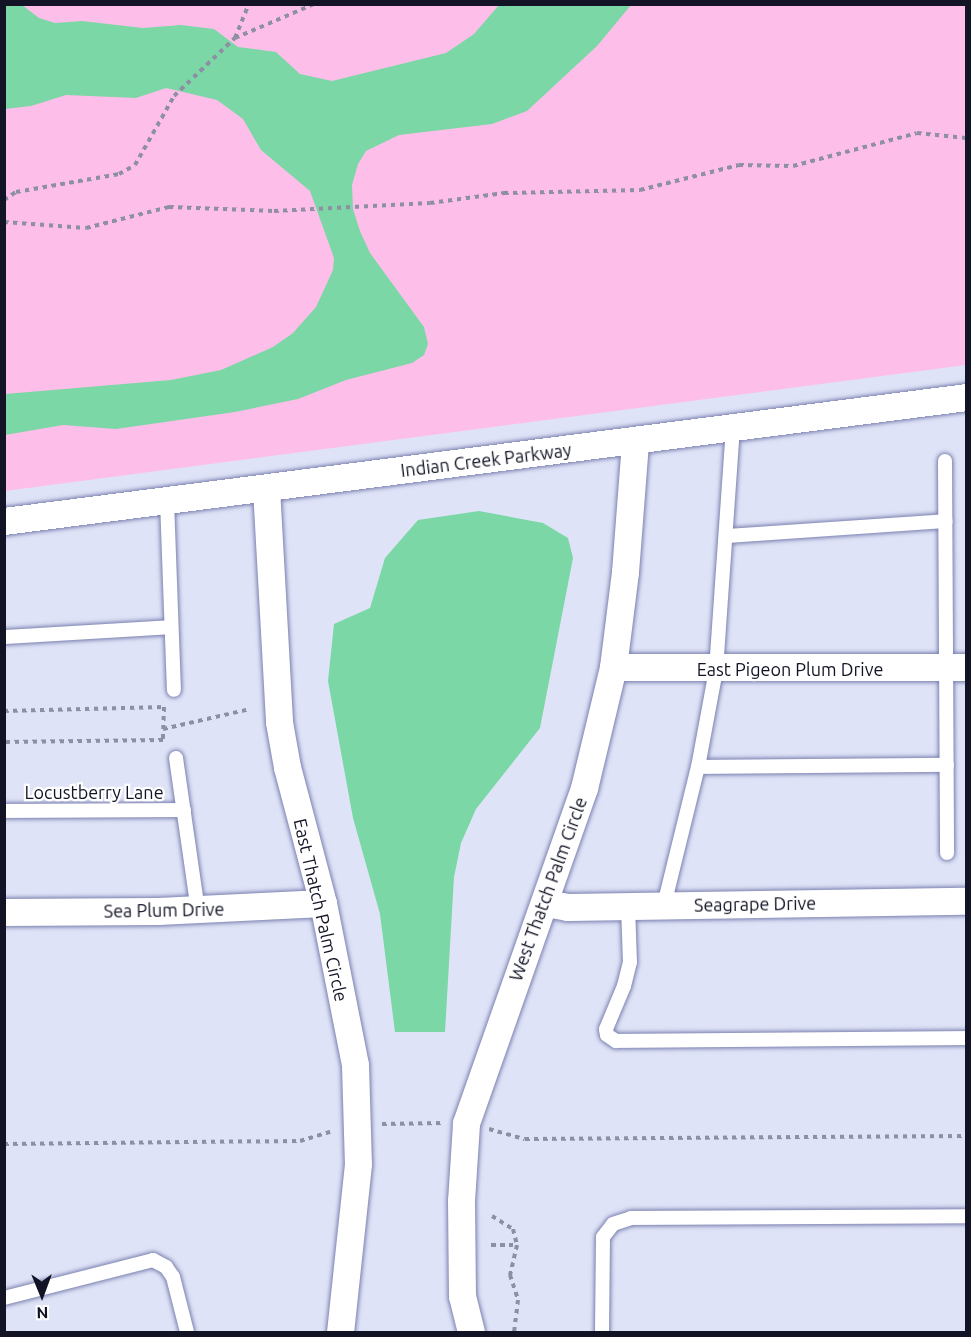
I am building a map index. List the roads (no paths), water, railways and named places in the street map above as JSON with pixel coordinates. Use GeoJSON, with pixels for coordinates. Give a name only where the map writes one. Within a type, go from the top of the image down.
{"type":"FeatureCollection","features":[{"type":"Feature","properties":{"kind":"street","name":"Indian Creek Parkway"},"geometry":{"type":"LineString","coordinates":[[4,521],[966,398]]}},
{"type":"Feature","properties":{"kind":"street","name":"West Thatch Palm Circle"},"geometry":{"type":"LineString","coordinates":[[471,1332],[462,1296],[461,1201],[466,1123],[584,788],[613,667],[625,572],[635,441]]}},
{"type":"Feature","properties":{"kind":"street","name":"East Thatch Palm Circle"},"geometry":{"type":"LineString","coordinates":[[266,488],[279,722],[287,767],[323,903],[355,1065],[359,1124],[340,1332]]}},
{"type":"Feature","properties":{"kind":"street","name":"East Pigeon Plum Drive"},"geometry":{"type":"LineString","coordinates":[[613,667],[716,670],[956,667]]}},
{"type":"Feature","properties":{"kind":"street","name":"Seagrape Drive"},"geometry":{"type":"LineString","coordinates":[[545,903],[567,907],[966,901]]}},
{"type":"Feature","properties":{"kind":"street","name":"Sea Plum Drive"},"geometry":{"type":"LineString","coordinates":[[4,912],[198,910],[323,903]]}},
{"type":"Feature","properties":{"kind":"lane"},"geometry":{"type":"LineString","coordinates":[[664,905],[698,767],[716,670],[733,428]]}},
{"type":"Feature","properties":{"kind":"lane"},"geometry":{"type":"LineString","coordinates":[[945,461],[945,521],[956,667],[947,765],[947,853]]}},
{"type":"Feature","properties":{"kind":"lane"},"geometry":{"type":"LineString","coordinates":[[167,501],[174,690]]}},
{"type":"Feature","properties":{"kind":"lane"},"geometry":{"type":"LineString","coordinates":[[727,536],[945,521]]}},
{"type":"Feature","properties":{"kind":"lane"},"geometry":{"type":"LineString","coordinates":[[4,637],[171,627]]}},
{"type":"Feature","properties":{"kind":"lane"},"geometry":{"type":"LineString","coordinates":[[176,758],[198,910]]}},
{"type":"Feature","properties":{"kind":"lane"},"geometry":{"type":"LineString","coordinates":[[698,767],[947,765]]}},
{"type":"Feature","properties":{"kind":"lane","name":"Locustberry Lane"},"geometry":{"type":"LineString","coordinates":[[4,811],[184,810]]}},
{"type":"Feature","properties":{"kind":"lane"},"geometry":{"type":"LineString","coordinates":[[628,906],[630,962],[606,1029],[607,1035],[616,1041],[966,1038]]}},
{"type":"Feature","properties":{"kind":"lane"},"geometry":{"type":"LineString","coordinates":[[603,1332],[603,1237],[613,1224],[630,1218],[966,1216]]}},
{"type":"Feature","properties":{"kind":"lane"},"geometry":{"type":"LineString","coordinates":[[4,1298],[153,1260],[166,1267],[173,1277],[187,1332]]}}]}
